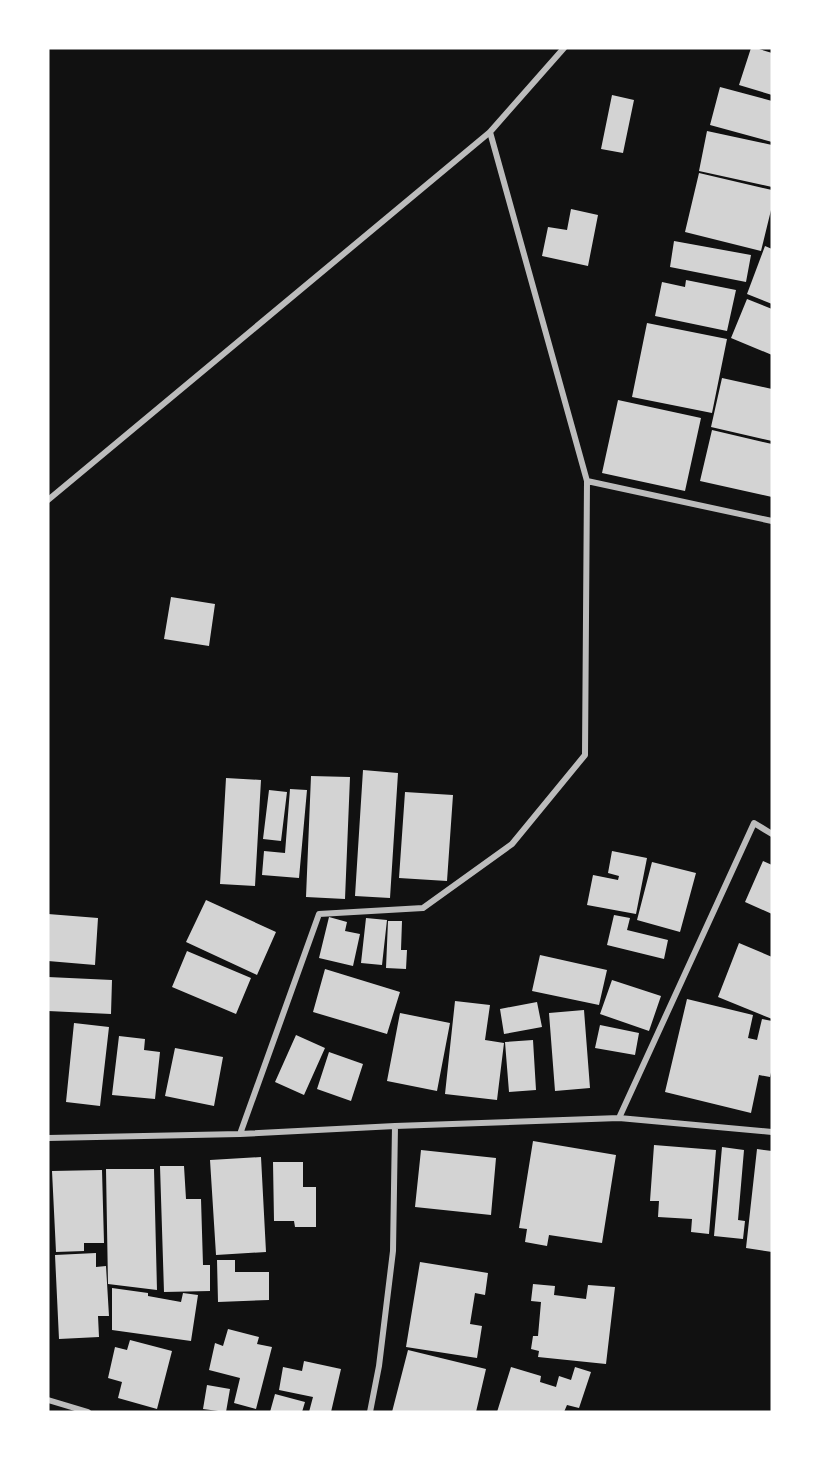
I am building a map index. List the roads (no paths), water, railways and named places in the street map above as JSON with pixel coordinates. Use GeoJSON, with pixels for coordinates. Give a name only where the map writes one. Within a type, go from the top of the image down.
{"type":"FeatureCollection","features":[{"type":"Feature","properties":{"kind":"street"},"geometry":{"type":"LineString","coordinates":[[48,500],[490,132],[564,48]]}},
{"type":"Feature","properties":{"kind":"street"},"geometry":{"type":"LineString","coordinates":[[240,1134],[319,914],[423,908],[512,844],[585,755],[587,481],[490,132]]}},
{"type":"Feature","properties":{"kind":"street"},"geometry":{"type":"LineString","coordinates":[[587,481],[772,521]]}},
{"type":"Feature","properties":{"kind":"street"},"geometry":{"type":"LineString","coordinates":[[619,1118],[754,823],[772,834]]}},
{"type":"Feature","properties":{"kind":"street"},"geometry":{"type":"LineString","coordinates":[[48,1138],[240,1134],[619,1118],[772,1132]]}},
{"type":"Feature","properties":{"kind":"street"},"geometry":{"type":"LineString","coordinates":[[370,1412],[379,1365],[393,1251],[395,1126]]}},
{"type":"Feature","properties":{"kind":"street"},"geometry":{"type":"LineString","coordinates":[[48,1400],[88,1412]]}}]}
